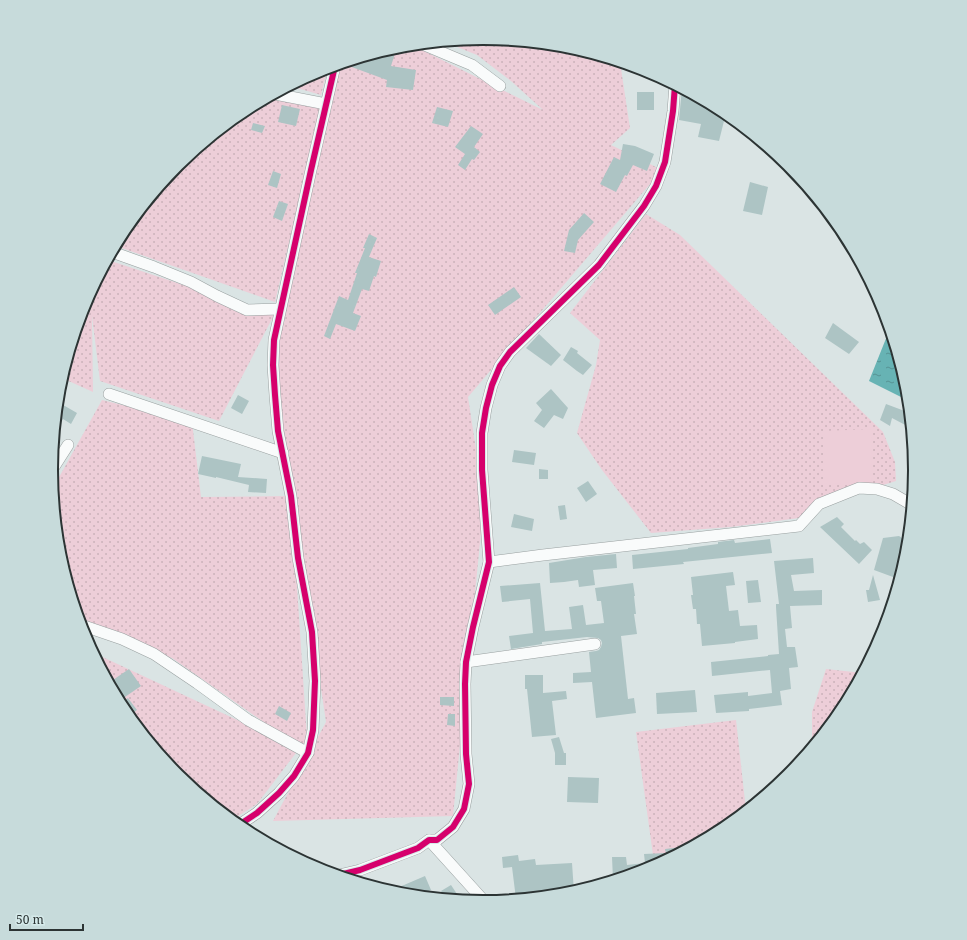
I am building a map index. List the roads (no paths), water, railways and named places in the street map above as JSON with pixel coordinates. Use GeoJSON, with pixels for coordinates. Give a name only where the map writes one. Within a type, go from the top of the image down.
{"type":"FeatureCollection","features":[{"type":"Feature","properties":{"kind":"street"},"geometry":{"type":"LineString","coordinates":[[433,48],[472,65],[500,86]]}},
{"type":"Feature","properties":{"kind":"street"},"geometry":{"type":"LineString","coordinates":[[245,821],[257,813],[279,793],[294,776],[308,753],[313,730],[314,682],[312,632],[298,558],[290,496],[278,430],[273,364],[274,340],[280,309],[333,73]]}},
{"type":"Feature","properties":{"kind":"street"},"geometry":{"type":"LineString","coordinates":[[349,873],[360,870],[418,848],[429,840],[437,840],[453,826],[464,809],[469,784],[466,754],[466,662],[489,562],[482,470],[482,433],[492,385],[500,366],[510,352],[599,265],[648,200],[656,186],[665,162],[675,91]]}},
{"type":"Feature","properties":{"kind":"street"},"geometry":{"type":"LineString","coordinates":[[283,96],[326,104]]}},
{"type":"Feature","properties":{"kind":"street"},"geometry":{"type":"LineString","coordinates":[[117,254],[190,282],[247,310],[280,309]]}},
{"type":"Feature","properties":{"kind":"street"},"geometry":{"type":"LineString","coordinates":[[109,394],[283,453]]}},
{"type":"Feature","properties":{"kind":"street"},"geometry":{"type":"LineString","coordinates":[[58,460],[68,445]]}},
{"type":"Feature","properties":{"kind":"street"},"geometry":{"type":"LineString","coordinates":[[489,562],[799,526],[819,504],[859,488],[877,489],[893,494],[908,502]]}},
{"type":"Feature","properties":{"kind":"street"},"geometry":{"type":"LineString","coordinates":[[89,628],[122,639],[154,654],[248,720],[308,753]]}},
{"type":"Feature","properties":{"kind":"street"},"geometry":{"type":"LineString","coordinates":[[466,662],[595,644]]}},
{"type":"Feature","properties":{"kind":"street"},"geometry":{"type":"LineString","coordinates":[[429,840],[478,895]]}},
{"type":"Feature","properties":{"kind":"water"},"geometry":{"type":"Polygon","coordinates":[[[887,336],[894,360],[902,397],[869,381],[887,336]]]}}]}
